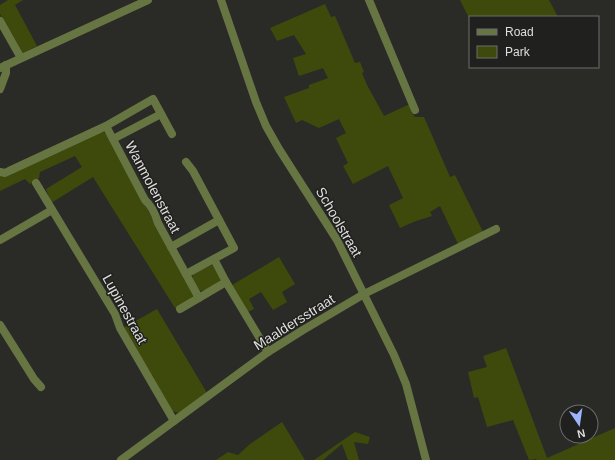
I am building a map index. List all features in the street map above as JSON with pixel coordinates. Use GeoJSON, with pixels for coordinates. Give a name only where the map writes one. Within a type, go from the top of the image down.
{"type":"FeatureCollection","features":[{"type":"Feature","properties":{"kind":"street"},"geometry":{"type":"LineString","coordinates":[[0,89],[6,73],[3,66],[148,0]]}},
{"type":"Feature","properties":{"kind":"street","name":"Schoolstraat"},"geometry":{"type":"LineString","coordinates":[[221,0],[256,102],[266,126],[337,240],[394,355],[403,376],[426,460]]}},
{"type":"Feature","properties":{"kind":"street"},"geometry":{"type":"LineString","coordinates":[[368,0],[415,110]]}},
{"type":"Feature","properties":{"kind":"street"},"geometry":{"type":"LineString","coordinates":[[0,21],[21,58]]}},
{"type":"Feature","properties":{"kind":"street"},"geometry":{"type":"LineString","coordinates":[[0,172],[5,173],[106,126],[153,99],[172,134]]}},
{"type":"Feature","properties":{"kind":"street","name":"Wanmolenstraat"},"geometry":{"type":"LineString","coordinates":[[113,139],[161,114]]}},
{"type":"Feature","properties":{"kind":"street","name":"Wanmolenstraat"},"geometry":{"type":"LineString","coordinates":[[106,126],[145,200],[156,215],[158,223],[199,298]]}},
{"type":"Feature","properties":{"kind":"street"},"geometry":{"type":"LineString","coordinates":[[186,162],[193,171],[234,248],[186,274]]}},
{"type":"Feature","properties":{"kind":"street","name":"Lupinestraat"},"geometry":{"type":"LineString","coordinates":[[36,184],[115,314],[120,328],[174,422]]}},
{"type":"Feature","properties":{"kind":"street"},"geometry":{"type":"LineString","coordinates":[[0,240],[52,210]]}},
{"type":"Feature","properties":{"kind":"street","name":"Wanmolenstraat"},"geometry":{"type":"LineString","coordinates":[[171,247],[220,220]]}},
{"type":"Feature","properties":{"kind":"street","name":"Maaldersstraat"},"geometry":{"type":"LineString","coordinates":[[121,460],[268,352],[364,294],[496,229]]}},
{"type":"Feature","properties":{"kind":"street"},"geometry":{"type":"LineString","coordinates":[[214,259],[268,352]]}},
{"type":"Feature","properties":{"kind":"street"},"geometry":{"type":"LineString","coordinates":[[180,309],[226,282]]}},
{"type":"Feature","properties":{"kind":"street"},"geometry":{"type":"LineString","coordinates":[[0,325],[34,379],[41,386]]}},
{"type":"Feature","properties":{"kind":"green space"},"geometry":{"type":"Polygon","coordinates":[[[8,0],[23,0],[15,5],[37,46],[23,53],[0,14],[0,5],[8,0]]]}},
{"type":"Feature","properties":{"kind":"green space"},"geometry":{"type":"Polygon","coordinates":[[[460,0],[549,0],[557,16],[469,16],[469,18],[460,0]]]}},
{"type":"Feature","properties":{"kind":"green space"},"geometry":{"type":"Polygon","coordinates":[[[325,4],[331,17],[335,16],[355,63],[360,62],[364,72],[362,73],[367,85],[384,116],[410,104],[411,112],[415,117],[424,117],[450,177],[455,175],[483,232],[458,244],[440,206],[430,212],[432,216],[400,228],[389,205],[403,198],[388,166],[353,184],[343,166],[348,163],[336,138],[346,133],[339,119],[319,128],[302,120],[296,123],[284,97],[309,88],[309,85],[328,78],[323,68],[299,76],[293,58],[306,54],[294,35],[277,41],[270,28],[325,4]]]}},
{"type":"Feature","properties":{"kind":"green space"},"geometry":{"type":"Polygon","coordinates":[[[102,131],[106,134],[195,296],[175,308],[93,177],[51,203],[46,189],[82,167],[75,156],[40,172],[39,178],[30,184],[25,179],[0,191],[0,175],[102,131]]]}},
{"type":"Feature","properties":{"kind":"green space"},"geometry":{"type":"Polygon","coordinates":[[[279,257],[295,284],[282,292],[287,302],[273,310],[261,292],[249,299],[254,309],[248,312],[232,285],[279,257]]]}},
{"type":"Feature","properties":{"kind":"green space"},"geometry":{"type":"Polygon","coordinates":[[[212,265],[215,266],[221,280],[206,290],[200,291],[193,280],[193,276],[196,272],[212,265]]]}},
{"type":"Feature","properties":{"kind":"green space"},"geometry":{"type":"Polygon","coordinates":[[[157,309],[207,393],[179,413],[172,411],[123,328],[157,309]]]}},
{"type":"Feature","properties":{"kind":"green space"},"geometry":{"type":"Polygon","coordinates":[[[506,348],[547,458],[579,444],[599,444],[599,435],[615,428],[615,460],[529,460],[513,420],[487,427],[478,397],[474,398],[468,372],[487,367],[483,356],[506,348]]]}},
{"type":"Feature","properties":{"kind":"green space"},"geometry":{"type":"Polygon","coordinates":[[[282,422],[305,460],[216,460],[228,452],[238,455],[250,444],[282,422]]]}},
{"type":"Feature","properties":{"kind":"green space"},"geometry":{"type":"Polygon","coordinates":[[[355,432],[370,437],[368,444],[354,442],[359,460],[348,460],[342,444],[323,460],[314,460],[355,432]]]}}]}
